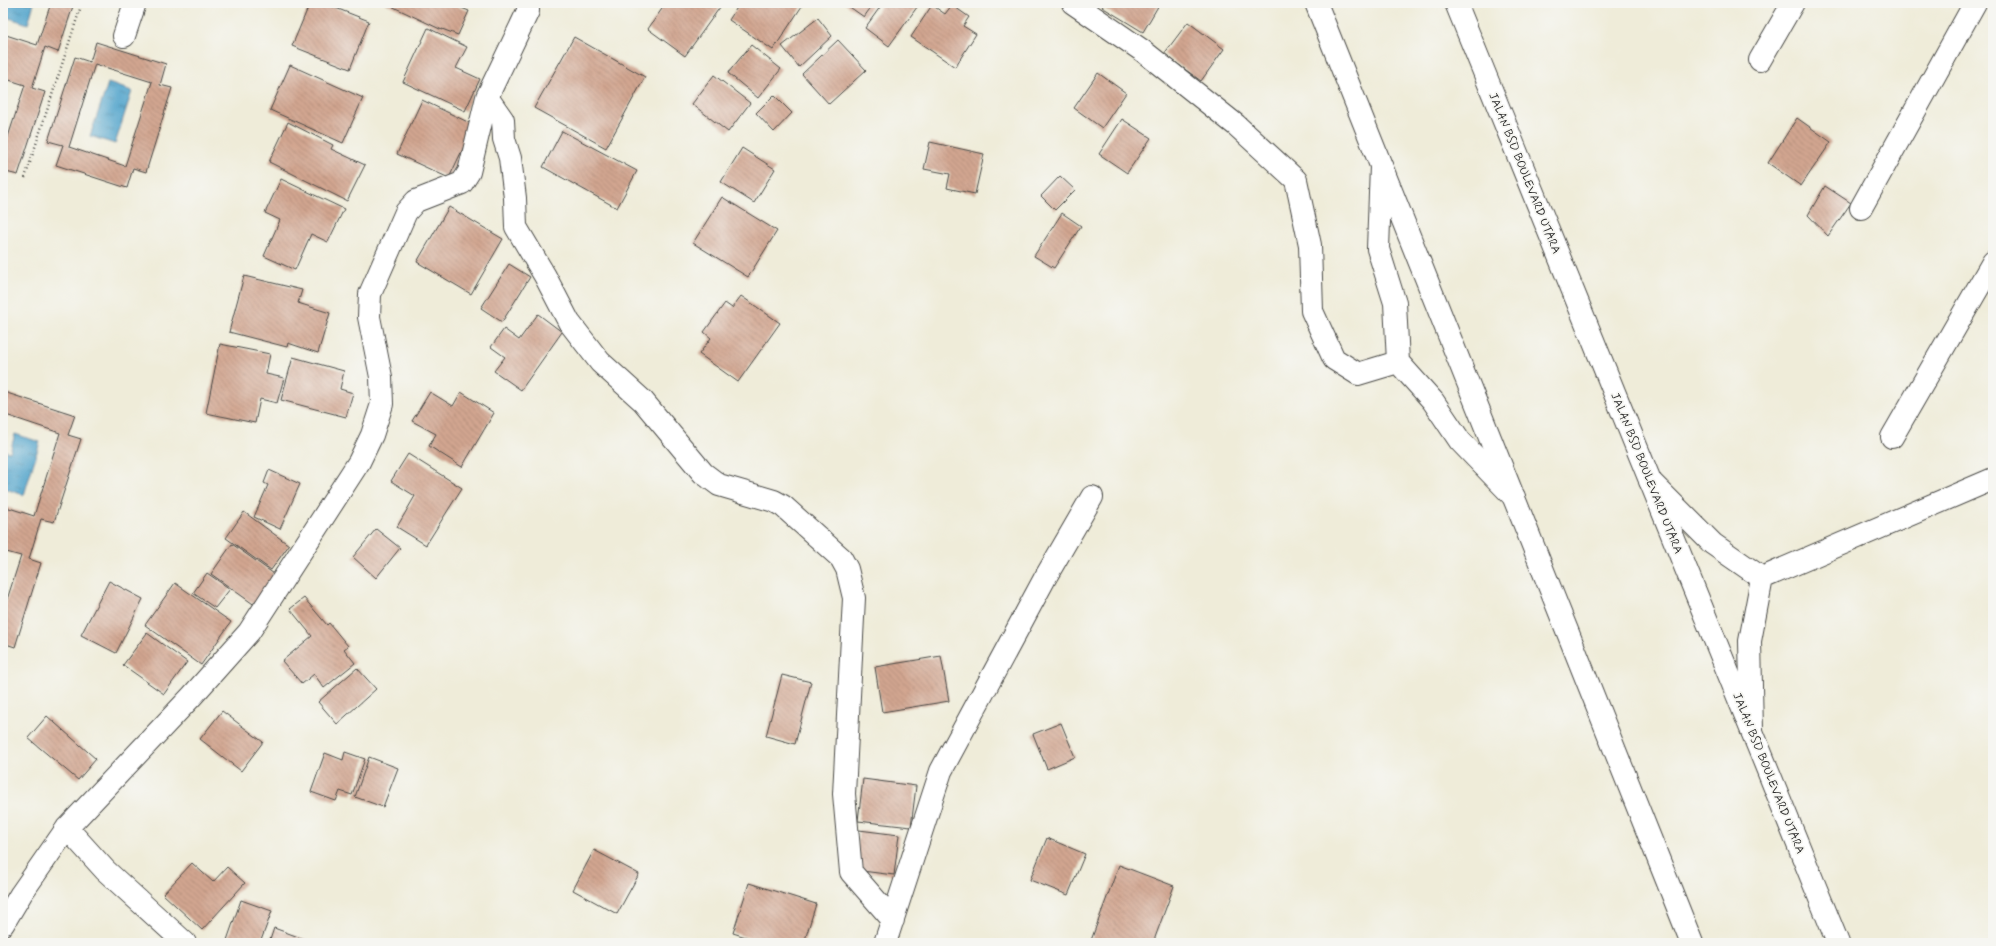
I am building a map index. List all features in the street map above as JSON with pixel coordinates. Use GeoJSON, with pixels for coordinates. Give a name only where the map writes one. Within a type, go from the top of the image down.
{"type":"FeatureCollection","features":[{"type":"Feature","properties":{"kind":"street"},"geometry":{"type":"LineString","coordinates":[[124,36],[135,3]]}},
{"type":"Feature","properties":{"kind":"street"},"geometry":{"type":"LineString","coordinates":[[3,924],[21,894],[67,828],[192,696],[249,632],[359,462],[372,435],[382,404],[381,377],[369,317],[370,294],[406,212],[416,201],[462,183],[466,178],[469,172],[487,97],[528,11],[528,3]]}},
{"type":"Feature","properties":{"kind":"street"},"geometry":{"type":"LineString","coordinates":[[1073,3],[1156,61],[1236,125],[1296,180],[1310,244],[1312,311],[1334,359],[1358,374],[1398,362]]}},
{"type":"Feature","properties":{"kind":"street"},"geometry":{"type":"LineString","coordinates":[[1316,3],[1692,943]]}},
{"type":"Feature","properties":{"kind":"street","name":"JALAN BSD BOULEVARD UTARA"},"geometry":{"type":"LineString","coordinates":[[1456,3],[1838,943]]}},
{"type":"Feature","properties":{"kind":"street"},"geometry":{"type":"LineString","coordinates":[[1760,60],[1793,3]]}},
{"type":"Feature","properties":{"kind":"street"},"geometry":{"type":"LineString","coordinates":[[1862,208],[1974,3]]}},
{"type":"Feature","properties":{"kind":"street"},"geometry":{"type":"LineString","coordinates":[[487,97],[501,114],[503,120],[504,139],[510,158],[515,198],[516,227],[546,276],[568,322],[600,362],[643,402],[703,473],[719,485],[774,501],[782,506],[841,558],[847,569],[854,598],[844,794],[851,872],[893,920]]}},
{"type":"Feature","properties":{"kind":"street"},"geometry":{"type":"LineString","coordinates":[[1381,166],[1378,249],[1395,302],[1398,362],[1433,400],[1460,442],[1514,498]]}},
{"type":"Feature","properties":{"kind":"street"},"geometry":{"type":"LineString","coordinates":[[1892,437],[1993,262]]}},
{"type":"Feature","properties":{"kind":"street"},"geometry":{"type":"LineString","coordinates":[[1762,578],[1993,479]]}},
{"type":"Feature","properties":{"kind":"street"},"geometry":{"type":"LineString","coordinates":[[1650,481],[1713,544],[1762,578]]}},
{"type":"Feature","properties":{"kind":"street"},"geometry":{"type":"LineString","coordinates":[[885,943],[941,771],[1045,578],[1092,497]]}},
{"type":"Feature","properties":{"kind":"street"},"geometry":{"type":"LineString","coordinates":[[1752,732],[1750,641],[1762,578]]}},
{"type":"Feature","properties":{"kind":"street"},"geometry":{"type":"LineString","coordinates":[[67,828],[105,870],[185,943]]}},
{"type":"Feature","properties":{"kind":"path"},"geometry":{"type":"LineString","coordinates":[[25,178],[82,3]]}},
{"type":"Feature","properties":{"kind":"water"},"geometry":{"type":"Polygon","coordinates":[[[7,3],[34,3],[28,24],[3,16],[7,3]]]}},
{"type":"Feature","properties":{"kind":"water"},"geometry":{"type":"Polygon","coordinates":[[[108,83],[132,91],[115,144],[90,136],[108,83]]]}},
{"type":"Feature","properties":{"kind":"water"},"geometry":{"type":"Polygon","coordinates":[[[15,434],[40,442],[24,495],[3,488],[5,468],[3,467],[3,450],[10,452],[15,434]]]}},
{"type":"Feature","properties":{"kind":"building"},"geometry":{"type":"Polygon","coordinates":[[[51,3],[74,3],[58,52],[45,47],[32,88],[45,92],[18,175],[6,172],[3,180],[3,152],[25,85],[3,78],[3,34],[37,45],[51,3]]]}},
{"type":"Feature","properties":{"kind":"building"},"geometry":{"type":"Polygon","coordinates":[[[310,3],[323,3],[369,21],[350,69],[292,46],[310,3]]]}},
{"type":"Feature","properties":{"kind":"building"},"geometry":{"type":"Polygon","coordinates":[[[385,3],[454,3],[454,5],[469,11],[458,35],[442,30],[385,3]]]}},
{"type":"Feature","properties":{"kind":"building"},"geometry":{"type":"Polygon","coordinates":[[[666,3],[723,3],[685,56],[648,29],[666,3]]]}},
{"type":"Feature","properties":{"kind":"building"},"geometry":{"type":"Polygon","coordinates":[[[740,3],[804,3],[773,50],[729,20],[740,3]]]}},
{"type":"Feature","properties":{"kind":"building"},"geometry":{"type":"Polygon","coordinates":[[[844,3],[874,3],[864,17],[844,3]]]}},
{"type":"Feature","properties":{"kind":"building"},"geometry":{"type":"Polygon","coordinates":[[[883,3],[920,3],[889,46],[865,28],[883,3]]]}},
{"type":"Feature","properties":{"kind":"building"},"geometry":{"type":"Polygon","coordinates":[[[1105,3],[1160,3],[1143,32],[1102,7],[1105,3]]]}},
{"type":"Feature","properties":{"kind":"building"},"geometry":{"type":"Polygon","coordinates":[[[932,5],[945,14],[952,5],[969,17],[963,26],[976,34],[955,67],[911,37],[932,5]]]}},
{"type":"Feature","properties":{"kind":"building"},"geometry":{"type":"Polygon","coordinates":[[[818,18],[832,36],[799,67],[782,46],[818,18]]]}},
{"type":"Feature","properties":{"kind":"building"},"geometry":{"type":"Polygon","coordinates":[[[1188,22],[1224,49],[1201,81],[1164,54],[1188,22]]]}},
{"type":"Feature","properties":{"kind":"building"},"geometry":{"type":"Polygon","coordinates":[[[428,28],[467,47],[456,68],[480,79],[465,111],[403,82],[428,28]]]}},
{"type":"Feature","properties":{"kind":"building"},"geometry":{"type":"Polygon","coordinates":[[[574,37],[645,77],[606,148],[534,108],[574,37]]]}},
{"type":"Feature","properties":{"kind":"building"},"geometry":{"type":"Polygon","coordinates":[[[838,40],[866,70],[829,104],[802,74],[838,40]]]}},
{"type":"Feature","properties":{"kind":"building"},"geometry":{"type":"Polygon","coordinates":[[[96,42],[166,64],[160,85],[172,88],[146,172],[133,168],[127,188],[56,165],[63,145],[48,141],[75,57],[90,62],[96,42]],[[95,64],[69,147],[125,166],[152,82],[95,64]]]}},
{"type":"Feature","properties":{"kind":"building"},"geometry":{"type":"Polygon","coordinates":[[[751,45],[781,69],[758,98],[728,73],[751,45]]]}},
{"type":"Feature","properties":{"kind":"building"},"geometry":{"type":"Polygon","coordinates":[[[290,65],[363,98],[343,143],[270,110],[290,65]]]}},
{"type":"Feature","properties":{"kind":"building"},"geometry":{"type":"Polygon","coordinates":[[[1098,73],[1126,93],[1102,128],[1074,108],[1098,73]]]}},
{"type":"Feature","properties":{"kind":"building"},"geometry":{"type":"Polygon","coordinates":[[[714,75],[750,103],[728,132],[692,104],[714,75]]]}},
{"type":"Feature","properties":{"kind":"building"},"geometry":{"type":"Polygon","coordinates":[[[774,95],[792,113],[774,132],[756,113],[774,95]]]}},
{"type":"Feature","properties":{"kind":"building"},"geometry":{"type":"Polygon","coordinates":[[[422,100],[474,125],[449,178],[397,154],[422,100]]]}},
{"type":"Feature","properties":{"kind":"building"},"geometry":{"type":"Polygon","coordinates":[[[1797,118],[1831,142],[1801,186],[1768,163],[1797,118]]]}},
{"type":"Feature","properties":{"kind":"building"},"geometry":{"type":"Polygon","coordinates":[[[1122,119],[1151,138],[1127,173],[1099,154],[1122,119]]]}},
{"type":"Feature","properties":{"kind":"building"},"geometry":{"type":"Polygon","coordinates":[[[288,122],[333,145],[331,149],[365,165],[347,201],[269,162],[288,122]]]}},
{"type":"Feature","properties":{"kind":"building"},"geometry":{"type":"Polygon","coordinates":[[[562,131],[637,171],[617,208],[543,167],[562,131]]]}},
{"type":"Feature","properties":{"kind":"building"},"geometry":{"type":"Polygon","coordinates":[[[930,142],[984,154],[975,194],[947,188],[950,174],[924,169],[930,142]]]}},
{"type":"Feature","properties":{"kind":"building"},"geometry":{"type":"Polygon","coordinates":[[[742,148],[775,169],[754,203],[721,182],[742,148]]]}},
{"type":"Feature","properties":{"kind":"building"},"geometry":{"type":"Polygon","coordinates":[[[1060,176],[1075,190],[1055,210],[1041,196],[1060,176]]]}},
{"type":"Feature","properties":{"kind":"building"},"geometry":{"type":"Polygon","coordinates":[[[281,179],[344,209],[328,242],[311,234],[295,270],[264,256],[280,220],[265,213],[281,179]]]}},
{"type":"Feature","properties":{"kind":"building"},"geometry":{"type":"Polygon","coordinates":[[[1825,186],[1851,203],[1828,236],[1808,215],[1825,186]]]}},
{"type":"Feature","properties":{"kind":"building"},"geometry":{"type":"Polygon","coordinates":[[[722,197],[777,231],[748,277],[693,243],[722,197]]]}},
{"type":"Feature","properties":{"kind":"building"},"geometry":{"type":"Polygon","coordinates":[[[449,207],[503,239],[471,294],[417,262],[449,207]]]}},
{"type":"Feature","properties":{"kind":"building"},"geometry":{"type":"Polygon","coordinates":[[[1062,213],[1081,226],[1054,268],[1034,256],[1062,213]]]}},
{"type":"Feature","properties":{"kind":"building"},"geometry":{"type":"Polygon","coordinates":[[[509,264],[530,277],[502,322],[481,308],[509,264]]]}},
{"type":"Feature","properties":{"kind":"building"},"geometry":{"type":"Polygon","coordinates":[[[244,276],[302,290],[298,303],[330,313],[318,353],[288,343],[287,347],[229,332],[244,276]]]}},
{"type":"Feature","properties":{"kind":"building"},"geometry":{"type":"Polygon","coordinates":[[[741,296],[780,323],[738,382],[699,354],[711,338],[704,332],[725,303],[732,308],[741,296]]]}},
{"type":"Feature","properties":{"kind":"building"},"geometry":{"type":"Polygon","coordinates":[[[538,314],[562,332],[521,390],[494,371],[505,357],[491,347],[504,329],[519,340],[538,314]]]}},
{"type":"Feature","properties":{"kind":"building"},"geometry":{"type":"Polygon","coordinates":[[[220,344],[270,354],[266,374],[284,378],[277,403],[260,399],[255,423],[206,413],[220,344]]]}},
{"type":"Feature","properties":{"kind":"building"},"geometry":{"type":"Polygon","coordinates":[[[293,357],[344,371],[340,389],[353,393],[346,417],[281,400],[293,357]]]}},
{"type":"Feature","properties":{"kind":"building"},"geometry":{"type":"Polygon","coordinates":[[[4,392],[75,415],[68,435],[81,439],[54,522],[41,519],[29,559],[41,563],[15,647],[3,643],[3,612],[21,556],[3,551],[3,506],[34,516],[60,433],[3,414],[4,392]]]}},
{"type":"Feature","properties":{"kind":"building"},"geometry":{"type":"Polygon","coordinates":[[[430,392],[453,406],[461,392],[494,413],[462,467],[429,446],[436,434],[412,421],[430,392]]]}},
{"type":"Feature","properties":{"kind":"building"},"geometry":{"type":"Polygon","coordinates":[[[408,454],[462,488],[426,545],[397,527],[415,496],[391,481],[408,454]]]}},
{"type":"Feature","properties":{"kind":"building"},"geometry":{"type":"Polygon","coordinates":[[[269,470],[300,484],[280,529],[254,517],[268,485],[264,483],[269,470]]]}},
{"type":"Feature","properties":{"kind":"building"},"geometry":{"type":"Polygon","coordinates":[[[244,512],[289,545],[271,570],[226,538],[244,512]]]}},
{"type":"Feature","properties":{"kind":"building"},"geometry":{"type":"Polygon","coordinates":[[[376,529],[400,548],[376,578],[353,557],[376,529]]]}},
{"type":"Feature","properties":{"kind":"building"},"geometry":{"type":"Polygon","coordinates":[[[232,544],[277,576],[256,606],[211,574],[232,544]]]}},
{"type":"Feature","properties":{"kind":"building"},"geometry":{"type":"Polygon","coordinates":[[[207,573],[230,589],[215,608],[193,593],[207,573]]]}},
{"type":"Feature","properties":{"kind":"building"},"geometry":{"type":"Polygon","coordinates":[[[109,581],[143,599],[116,653],[81,635],[109,581]]]}},
{"type":"Feature","properties":{"kind":"building"},"geometry":{"type":"Polygon","coordinates":[[[175,583],[231,622],[201,665],[145,625],[175,583]]]}},
{"type":"Feature","properties":{"kind":"building"},"geometry":{"type":"Polygon","coordinates":[[[304,598],[327,625],[329,623],[348,646],[344,649],[355,663],[324,688],[314,674],[302,684],[282,661],[312,636],[290,609],[304,598]]]}},
{"type":"Feature","properties":{"kind":"building"},"geometry":{"type":"Polygon","coordinates":[[[147,633],[187,662],[164,694],[123,665],[147,633]]]}},
{"type":"Feature","properties":{"kind":"building"},"geometry":{"type":"Polygon","coordinates":[[[941,656],[949,701],[882,712],[875,667],[941,656]]]}},
{"type":"Feature","properties":{"kind":"building"},"geometry":{"type":"Polygon","coordinates":[[[357,668],[376,689],[337,724],[318,702],[357,668]]]}},
{"type":"Feature","properties":{"kind":"building"},"geometry":{"type":"Polygon","coordinates":[[[782,675],[811,682],[795,744],[766,736],[782,675]]]}},
{"type":"Feature","properties":{"kind":"building"},"geometry":{"type":"Polygon","coordinates":[[[222,711],[263,742],[241,771],[200,739],[222,711]]]}},
{"type":"Feature","properties":{"kind":"building"},"geometry":{"type":"Polygon","coordinates":[[[47,716],[96,759],[78,780],[28,738],[47,716]]]}},
{"type":"Feature","properties":{"kind":"building"},"geometry":{"type":"Polygon","coordinates":[[[1061,723],[1075,757],[1047,769],[1033,734],[1061,723]]]}},
{"type":"Feature","properties":{"kind":"building"},"geometry":{"type":"Polygon","coordinates":[[[345,752],[365,759],[352,795],[340,791],[336,801],[311,792],[325,753],[343,760],[345,752]]]}},
{"type":"Feature","properties":{"kind":"building"},"geometry":{"type":"Polygon","coordinates":[[[369,757],[398,768],[383,807],[355,797],[369,757]]]}},
{"type":"Feature","properties":{"kind":"building"},"geometry":{"type":"Polygon","coordinates":[[[863,779],[916,786],[911,827],[858,821],[863,779]]]}},
{"type":"Feature","properties":{"kind":"building"},"geometry":{"type":"Polygon","coordinates":[[[859,830],[899,835],[894,875],[854,870],[859,830]]]}},
{"type":"Feature","properties":{"kind":"building"},"geometry":{"type":"Polygon","coordinates":[[[1047,838],[1085,854],[1068,895],[1030,880],[1047,838]]]}},
{"type":"Feature","properties":{"kind":"building"},"geometry":{"type":"Polygon","coordinates":[[[594,850],[639,874],[617,914],[573,890],[594,850]]]}},
{"type":"Feature","properties":{"kind":"building"},"geometry":{"type":"Polygon","coordinates":[[[192,863],[213,882],[227,867],[245,883],[202,930],[163,894],[192,863]]]}},
{"type":"Feature","properties":{"kind":"building"},"geometry":{"type":"Polygon","coordinates":[[[1119,865],[1174,886],[1153,943],[1090,943],[1119,865]]]}},
{"type":"Feature","properties":{"kind":"building"},"geometry":{"type":"Polygon","coordinates":[[[749,883],[816,904],[804,943],[765,943],[733,933],[749,883]]]}},
{"type":"Feature","properties":{"kind":"building"},"geometry":{"type":"Polygon","coordinates":[[[241,900],[272,911],[260,943],[226,943],[241,900]]]}},
{"type":"Feature","properties":{"kind":"building"},"geometry":{"type":"Polygon","coordinates":[[[274,928],[315,943],[269,943],[274,928]]]}}]}
